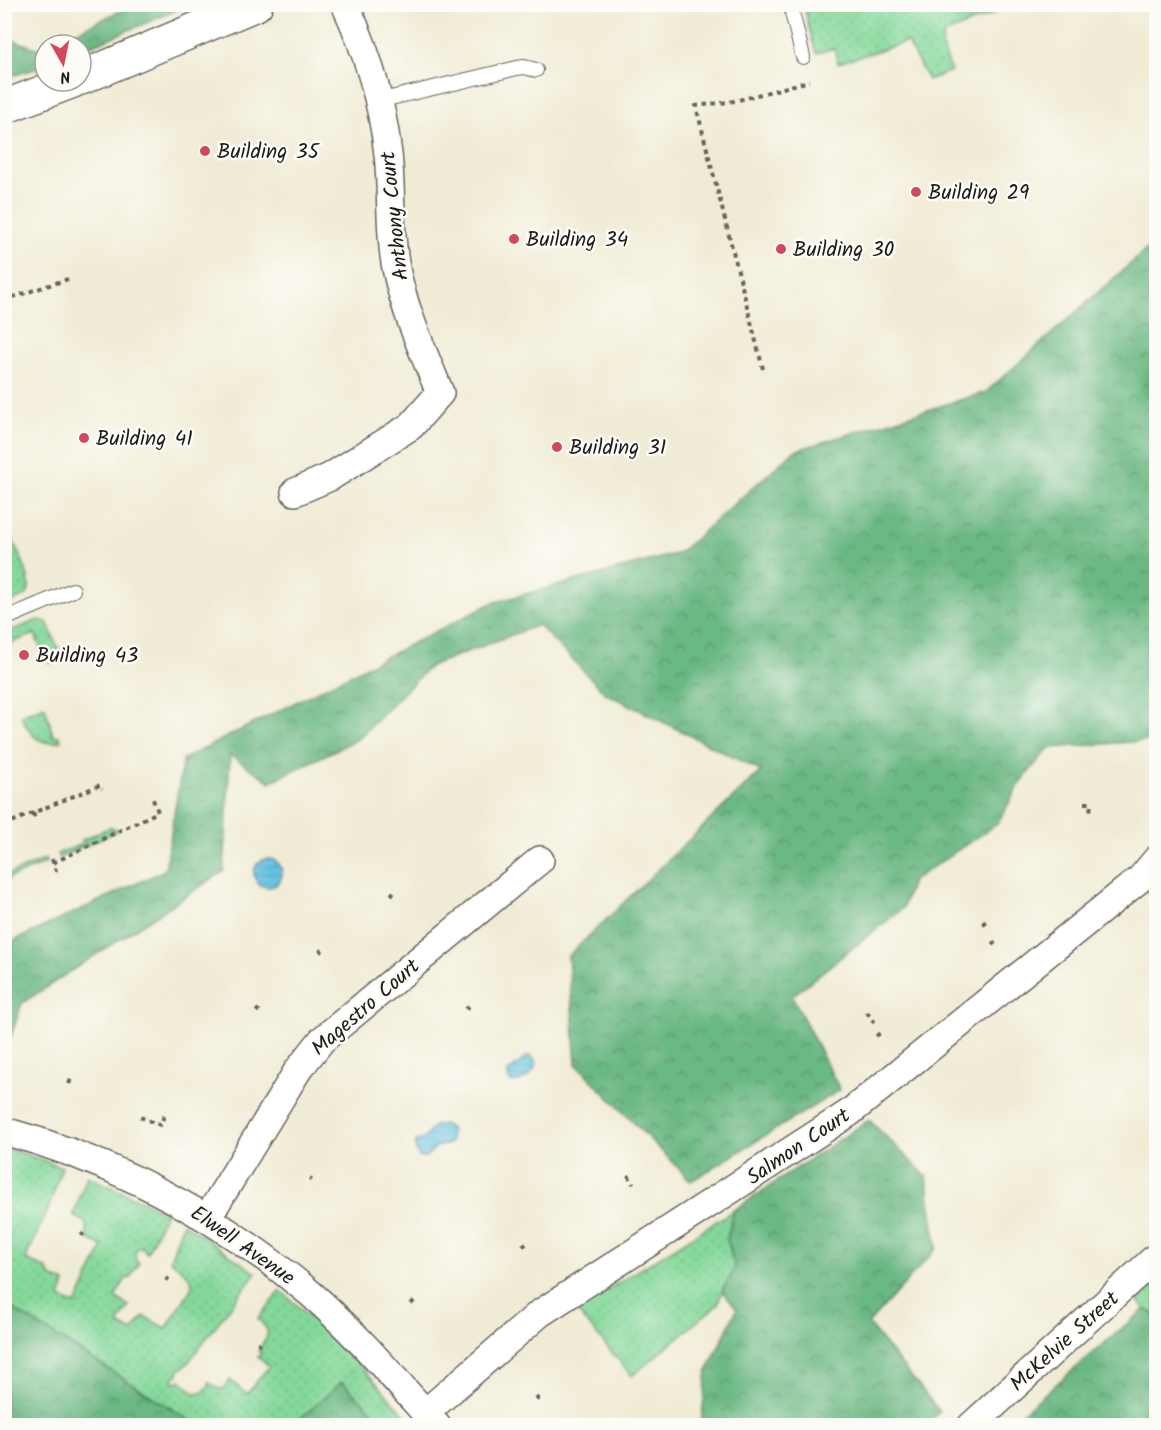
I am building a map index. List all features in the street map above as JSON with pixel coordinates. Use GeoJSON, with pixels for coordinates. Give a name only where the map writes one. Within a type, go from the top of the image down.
{"type":"FeatureCollection","features":[{"type":"Feature","properties":{"kind":"street"},"geometry":{"type":"LineString","coordinates":[[93,73],[256,4]]}},
{"type":"Feature","properties":{"kind":"street","name":"Anthony Court"},"geometry":{"type":"LineString","coordinates":[[294,492],[330,477],[411,426],[440,393],[405,302],[396,266],[391,225],[388,154],[378,101],[369,65],[345,4]]}},
{"type":"Feature","properties":{"kind":"street"},"geometry":{"type":"LineString","coordinates":[[4,107],[41,93]]}},
{"type":"Feature","properties":{"kind":"street","name":"Magestro Court"},"geometry":{"type":"LineString","coordinates":[[208,1217],[298,1070],[322,1040],[540,860]]}},
{"type":"Feature","properties":{"kind":"street","name":"Salmon Court"},"geometry":{"type":"LineString","coordinates":[[431,1419],[539,1314],[849,1113],[1141,878],[1156,860]]}},
{"type":"Feature","properties":{"kind":"street","name":"Elwell Avenue"},"geometry":{"type":"LineString","coordinates":[[4,1131],[41,1142],[110,1169],[208,1217],[239,1238],[312,1295],[353,1334],[431,1419]]}},
{"type":"Feature","properties":{"kind":"street","name":"McKelvie Street"},"geometry":{"type":"LineString","coordinates":[[970,1425],[1156,1257]]}},
{"type":"Feature","properties":{"kind":"lane"},"geometry":{"type":"LineString","coordinates":[[790,4],[803,57]]}},
{"type":"Feature","properties":{"kind":"lane"},"geometry":{"type":"LineString","coordinates":[[378,101],[524,66],[536,70]]}},
{"type":"Feature","properties":{"kind":"lane"},"geometry":{"type":"LineString","coordinates":[[4,619],[73,590]]}},
{"type":"Feature","properties":{"kind":"path"},"geometry":{"type":"LineString","coordinates":[[763,369],[696,106],[735,101],[809,81]]}},
{"type":"Feature","properties":{"kind":"path"},"geometry":{"type":"LineString","coordinates":[[4,300],[68,279]]}},
{"type":"Feature","properties":{"kind":"path"},"geometry":{"type":"LineString","coordinates":[[4,825],[100,785],[102,789]]}},
{"type":"Feature","properties":{"kind":"path"},"geometry":{"type":"LineString","coordinates":[[57,874],[52,861],[158,812],[152,797]]}},
{"type":"Feature","properties":{"kind":"path"},"geometry":{"type":"LineString","coordinates":[[1085,803],[1091,803],[1090,813]]}},
{"type":"Feature","properties":{"kind":"path"},"geometry":{"type":"LineString","coordinates":[[33,813],[36,821]]}},
{"type":"Feature","properties":{"kind":"path"},"geometry":{"type":"LineString","coordinates":[[391,892],[395,896]]}},
{"type":"Feature","properties":{"kind":"path"},"geometry":{"type":"LineString","coordinates":[[983,921],[987,926]]}},
{"type":"Feature","properties":{"kind":"path"},"geometry":{"type":"LineString","coordinates":[[320,949],[324,955]]}},
{"type":"Feature","properties":{"kind":"path"},"geometry":{"type":"LineString","coordinates":[[256,1009],[261,1013]]}},
{"type":"Feature","properties":{"kind":"path"},"geometry":{"type":"LineString","coordinates":[[867,1012],[874,1022]]}},
{"type":"Feature","properties":{"kind":"path"},"geometry":{"type":"LineString","coordinates":[[876,1036],[880,1033]]}},
{"type":"Feature","properties":{"kind":"path"},"geometry":{"type":"LineString","coordinates":[[140,1117],[160,1125],[165,1114]]}},
{"type":"Feature","properties":{"kind":"path"},"geometry":{"type":"LineString","coordinates":[[628,1175],[633,1184]]}},
{"type":"Feature","properties":{"kind":"path"},"geometry":{"type":"LineString","coordinates":[[411,1304],[415,1300]]}},
{"type":"Feature","properties":{"kind":"path"},"geometry":{"type":"LineString","coordinates":[[536,1397],[541,1403]]}},
{"type":"Feature","properties":{"kind":"green space"},"geometry":{"type":"Polygon","coordinates":[[[134,4],[189,5],[93,45],[93,33],[74,33],[134,4]]]}},
{"type":"Feature","properties":{"kind":"green space"},"geometry":{"type":"Polygon","coordinates":[[[804,5],[990,5],[995,13],[944,34],[942,45],[951,71],[928,80],[907,42],[838,63],[834,48],[816,53],[804,5]]]}},
{"type":"Feature","properties":{"kind":"green space"},"geometry":{"type":"Polygon","coordinates":[[[5,37],[33,47],[33,70],[5,78],[5,37]]]}},
{"type":"Feature","properties":{"kind":"green space"},"geometry":{"type":"Polygon","coordinates":[[[1156,241],[1156,740],[1049,748],[1022,780],[997,824],[912,881],[903,908],[792,996],[840,1090],[691,1181],[576,1064],[568,956],[761,771],[605,693],[538,625],[430,666],[358,739],[270,782],[230,755],[224,871],[22,1003],[5,1054],[5,945],[165,870],[183,759],[492,603],[679,553],[794,451],[986,392],[1156,241]]]}},
{"type":"Feature","properties":{"kind":"green space"},"geometry":{"type":"Polygon","coordinates":[[[10,535],[24,565],[29,589],[27,595],[5,605],[5,585],[8,583],[5,574],[5,538],[10,535]]]}},
{"type":"Feature","properties":{"kind":"green space"},"geometry":{"type":"Polygon","coordinates":[[[38,620],[47,622],[63,660],[49,663],[45,660],[35,634],[5,645],[5,633],[38,620]]]}},
{"type":"Feature","properties":{"kind":"green space"},"geometry":{"type":"Polygon","coordinates":[[[45,706],[53,736],[59,736],[61,741],[40,740],[31,733],[24,722],[21,715],[45,706]]]}},
{"type":"Feature","properties":{"kind":"green space"},"geometry":{"type":"Polygon","coordinates":[[[111,827],[117,831],[59,858],[57,854],[83,844],[82,840],[111,827]]]}},
{"type":"Feature","properties":{"kind":"green space"},"geometry":{"type":"Polygon","coordinates":[[[45,859],[46,863],[5,880],[5,876],[45,859]]]}},
{"type":"Feature","properties":{"kind":"green space"},"geometry":{"type":"Polygon","coordinates":[[[869,1120],[927,1177],[937,1248],[868,1324],[940,1412],[930,1421],[929,1425],[701,1425],[707,1371],[737,1309],[722,1291],[735,1268],[727,1239],[734,1210],[869,1120]]]}},
{"type":"Feature","properties":{"kind":"green space"},"geometry":{"type":"Polygon","coordinates":[[[4,1147],[62,1167],[46,1216],[44,1216],[26,1260],[47,1269],[49,1276],[65,1283],[60,1298],[76,1305],[103,1246],[86,1238],[86,1224],[73,1216],[87,1176],[166,1212],[147,1253],[142,1247],[136,1249],[135,1258],[139,1263],[129,1279],[126,1278],[115,1297],[129,1306],[118,1324],[132,1332],[144,1316],[166,1329],[191,1289],[192,1283],[189,1276],[170,1260],[183,1223],[256,1273],[187,1364],[178,1371],[178,1375],[173,1377],[175,1383],[180,1380],[194,1393],[203,1392],[209,1386],[209,1382],[221,1390],[230,1380],[247,1394],[269,1366],[258,1357],[261,1353],[258,1351],[268,1331],[258,1318],[281,1291],[347,1350],[413,1424],[387,1425],[342,1382],[293,1425],[197,1425],[5,1304],[4,1147]]]}},
{"type":"Feature","properties":{"kind":"green space"},"geometry":{"type":"Polygon","coordinates":[[[734,1210],[727,1239],[736,1268],[722,1291],[718,1304],[632,1376],[576,1310],[734,1210]]]}},
{"type":"Feature","properties":{"kind":"green space"},"geometry":{"type":"Polygon","coordinates":[[[1156,1282],[1156,1315],[1145,1309],[1137,1300],[1156,1282]]]}},
{"type":"Feature","properties":{"kind":"green space"},"geometry":{"type":"Polygon","coordinates":[[[5,1304],[197,1425],[5,1425],[5,1304]]]}},
{"type":"Feature","properties":{"kind":"green space"},"geometry":{"type":"Polygon","coordinates":[[[1145,1309],[1156,1315],[1156,1425],[1008,1425],[1145,1309]]]}},
{"type":"Feature","properties":{"kind":"green space"},"geometry":{"type":"Polygon","coordinates":[[[342,1382],[387,1425],[293,1425],[342,1382]]]}},
{"type":"Feature","properties":{"kind":"water"},"geometry":{"type":"Polygon","coordinates":[[[268,859],[278,863],[282,873],[278,883],[268,887],[258,883],[254,873],[258,863],[268,859]]]}},
{"type":"Feature","properties":{"kind":"water"},"geometry":{"type":"Polygon","coordinates":[[[528,1056],[536,1062],[534,1070],[523,1080],[511,1082],[508,1072],[528,1056]]]}},
{"type":"Feature","properties":{"kind":"water"},"geometry":{"type":"Polygon","coordinates":[[[443,1124],[451,1129],[449,1144],[436,1147],[426,1157],[419,1157],[415,1148],[416,1141],[424,1139],[434,1126],[443,1124]]]}},
{"type":"Feature","properties":{"kind":"place","name":"Building 35"},"geometry":{"type":"Point","coordinates":[205,151]}},
{"type":"Feature","properties":{"kind":"place","name":"Building 29"},"geometry":{"type":"Point","coordinates":[916,192]}},
{"type":"Feature","properties":{"kind":"place","name":"Building 34"},"geometry":{"type":"Point","coordinates":[514,239]}},
{"type":"Feature","properties":{"kind":"place","name":"Building 30"},"geometry":{"type":"Point","coordinates":[781,249]}},
{"type":"Feature","properties":{"kind":"place","name":"Building 41"},"geometry":{"type":"Point","coordinates":[84,438]}},
{"type":"Feature","properties":{"kind":"place","name":"Building 31"},"geometry":{"type":"Point","coordinates":[557,447]}},
{"type":"Feature","properties":{"kind":"place","name":"Building 43"},"geometry":{"type":"Point","coordinates":[24,655]}}]}
